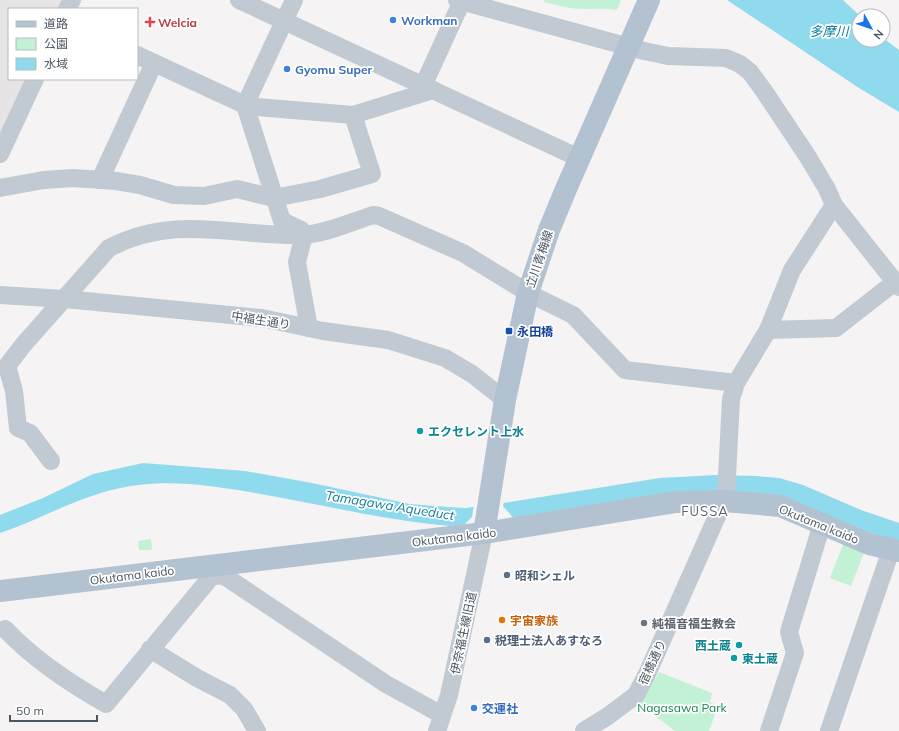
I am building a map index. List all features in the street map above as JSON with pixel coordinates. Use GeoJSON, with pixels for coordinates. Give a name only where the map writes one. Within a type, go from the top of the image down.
{"type":"FeatureCollection","features":[{"type":"Feature","properties":{"kind":"main road","name":"立川青梅線"},"geometry":{"type":"LineString","coordinates":[[485,531],[505,400],[528,293],[549,230],[649,0]]}},
{"type":"Feature","properties":{"kind":"main road","name":"Okutama kaido"},"geometry":{"type":"LineString","coordinates":[[0,591],[218,569],[676,502],[726,499],[780,506],[869,544],[895,550]]}},
{"type":"Feature","properties":{"kind":"street"},"geometry":{"type":"LineString","coordinates":[[239,0],[579,158]]}},
{"type":"Feature","properties":{"kind":"street"},"geometry":{"type":"LineString","coordinates":[[294,0],[245,105],[282,221],[301,230],[304,235],[297,262],[309,328]]}},
{"type":"Feature","properties":{"kind":"street"},"geometry":{"type":"LineString","coordinates":[[428,88],[459,1],[628,47],[668,56],[726,58],[740,64],[750,72],[764,91],[808,157],[827,188],[834,205],[897,285],[836,328],[768,330]]}},
{"type":"Feature","properties":{"kind":"street"},"geometry":{"type":"LineString","coordinates":[[138,55],[245,105],[353,115],[428,88]]}},
{"type":"Feature","properties":{"kind":"street"},"geometry":{"type":"LineString","coordinates":[[100,180],[154,63]]}},
{"type":"Feature","properties":{"kind":"street"},"geometry":{"type":"LineString","coordinates":[[0,154],[35,80]]}},
{"type":"Feature","properties":{"kind":"street"},"geometry":{"type":"LineString","coordinates":[[0,188],[44,180],[73,178],[140,185],[174,195],[204,196],[237,189],[274,198],[320,189],[372,174],[353,115]]}},
{"type":"Feature","properties":{"kind":"street"},"geometry":{"type":"LineString","coordinates":[[726,499],[731,399],[736,383],[768,330],[792,270],[834,205]]}},
{"type":"Feature","properties":{"kind":"street"},"geometry":{"type":"LineString","coordinates":[[51,462],[30,433],[18,428],[14,391],[7,366],[24,344],[109,248],[125,240],[155,232],[193,227],[304,235],[373,216],[379,216],[463,253],[528,293],[573,315],[624,370],[736,383]]}},
{"type":"Feature","properties":{"kind":"street","name":"中福生通り"},"geometry":{"type":"LineString","coordinates":[[1,291],[65,299],[262,318],[309,328],[388,340],[445,358],[472,374],[505,400]]}},
{"type":"Feature","properties":{"kind":"street","name":"宿橋通り"},"geometry":{"type":"LineString","coordinates":[[584,731],[608,716],[636,695],[647,674],[712,527],[726,499]]}},
{"type":"Feature","properties":{"kind":"street"},"geometry":{"type":"LineString","coordinates":[[769,731],[795,653],[789,632],[822,524]]}},
{"type":"Feature","properties":{"kind":"street","name":"伊奈福生線旧道"},"geometry":{"type":"LineString","coordinates":[[440,723],[449,695],[485,531]]}},
{"type":"Feature","properties":{"kind":"street"},"geometry":{"type":"LineString","coordinates":[[829,731],[895,550]]}},
{"type":"Feature","properties":{"kind":"street"},"geometry":{"type":"LineString","coordinates":[[5,629],[30,653],[67,682],[106,704],[150,649],[218,569],[232,581],[386,684],[440,723]]}},
{"type":"Feature","properties":{"kind":"street"},"geometry":{"type":"LineString","coordinates":[[150,649],[197,678],[230,695],[244,709],[257,731]]}},
{"type":"Feature","properties":{"kind":"shaded area"},"geometry":{"type":"Polygon","coordinates":[[[0,0],[68,0],[64,8],[8,8],[8,80],[33,80],[0,152],[0,0]]]}},
{"type":"Feature","properties":{"kind":"green space"},"geometry":{"type":"Polygon","coordinates":[[[544,0],[621,0],[617,10],[563,7],[544,2],[544,0]]]}},
{"type":"Feature","properties":{"kind":"green space"},"geometry":{"type":"Polygon","coordinates":[[[151,539],[151,550],[139,550],[138,541],[151,539]]]}},
{"type":"Feature","properties":{"kind":"green space"},"geometry":{"type":"Polygon","coordinates":[[[844,542],[865,550],[851,586],[830,578],[844,542]]]}},
{"type":"Feature","properties":{"kind":"green space","name":"Nagasawa Park"},"geometry":{"type":"Polygon","coordinates":[[[659,672],[712,693],[710,702],[718,706],[709,731],[675,731],[639,704],[659,672]]]}},
{"type":"Feature","properties":{"kind":"water","name":"多摩川"},"geometry":{"type":"Polygon","coordinates":[[[727,0],[843,0],[852,8],[851,48],[891,48],[891,44],[899,50],[899,112],[859,88],[727,0]]]}},
{"type":"Feature","properties":{"kind":"water","name":"Tamagawa Aqueduct"},"geometry":{"type":"Polygon","coordinates":[[[143,463],[245,471],[312,483],[410,504],[466,508],[660,478],[716,475],[779,478],[803,485],[861,510],[899,523],[899,542],[865,531],[786,499],[452,526],[427,524],[378,516],[220,487],[169,483],[134,486],[101,493],[72,503],[0,533],[0,515],[43,498],[93,474],[143,463]]]}},
{"type":"Feature","properties":{"kind":"pier"},"geometry":{"type":"Polygon","coordinates":[[[504,501],[503,506],[517,522],[462,527],[472,517],[474,505],[504,501]]]}},
{"type":"Feature","properties":{"kind":"place","name":"Workman"},"geometry":{"type":"Point","coordinates":[393,20]}},
{"type":"Feature","properties":{"kind":"place","name":"Welcia"},"geometry":{"type":"Point","coordinates":[150,22]}},
{"type":"Feature","properties":{"kind":"place","name":"Gyomu Super"},"geometry":{"type":"Point","coordinates":[287,69]}},
{"type":"Feature","properties":{"kind":"place","name":"永田橋"},"geometry":{"type":"Point","coordinates":[509,331]}},
{"type":"Feature","properties":{"kind":"place","name":"エクセレント上水"},"geometry":{"type":"Point","coordinates":[420,431]}},
{"type":"Feature","properties":{"kind":"place","name":"昭和シェル"},"geometry":{"type":"Point","coordinates":[507,575]}},
{"type":"Feature","properties":{"kind":"place","name":"宇宙家族"},"geometry":{"type":"Point","coordinates":[502,620]}},
{"type":"Feature","properties":{"kind":"place","name":"純福音福生教会"},"geometry":{"type":"Point","coordinates":[644,623]}},
{"type":"Feature","properties":{"kind":"place","name":"税理士法人あすなろ"},"geometry":{"type":"Point","coordinates":[487,640]}},
{"type":"Feature","properties":{"kind":"place","name":"西土蔵"},"geometry":{"type":"Point","coordinates":[739,645]}},
{"type":"Feature","properties":{"kind":"place","name":"東土蔵"},"geometry":{"type":"Point","coordinates":[734,658]}},
{"type":"Feature","properties":{"kind":"place","name":"交運社"},"geometry":{"type":"Point","coordinates":[474,708]}},
{"type":"Feature","properties":{"kind":"district","name":"FUSSA"},"geometry":{"type":"Point","coordinates":[705,511]}}]}
